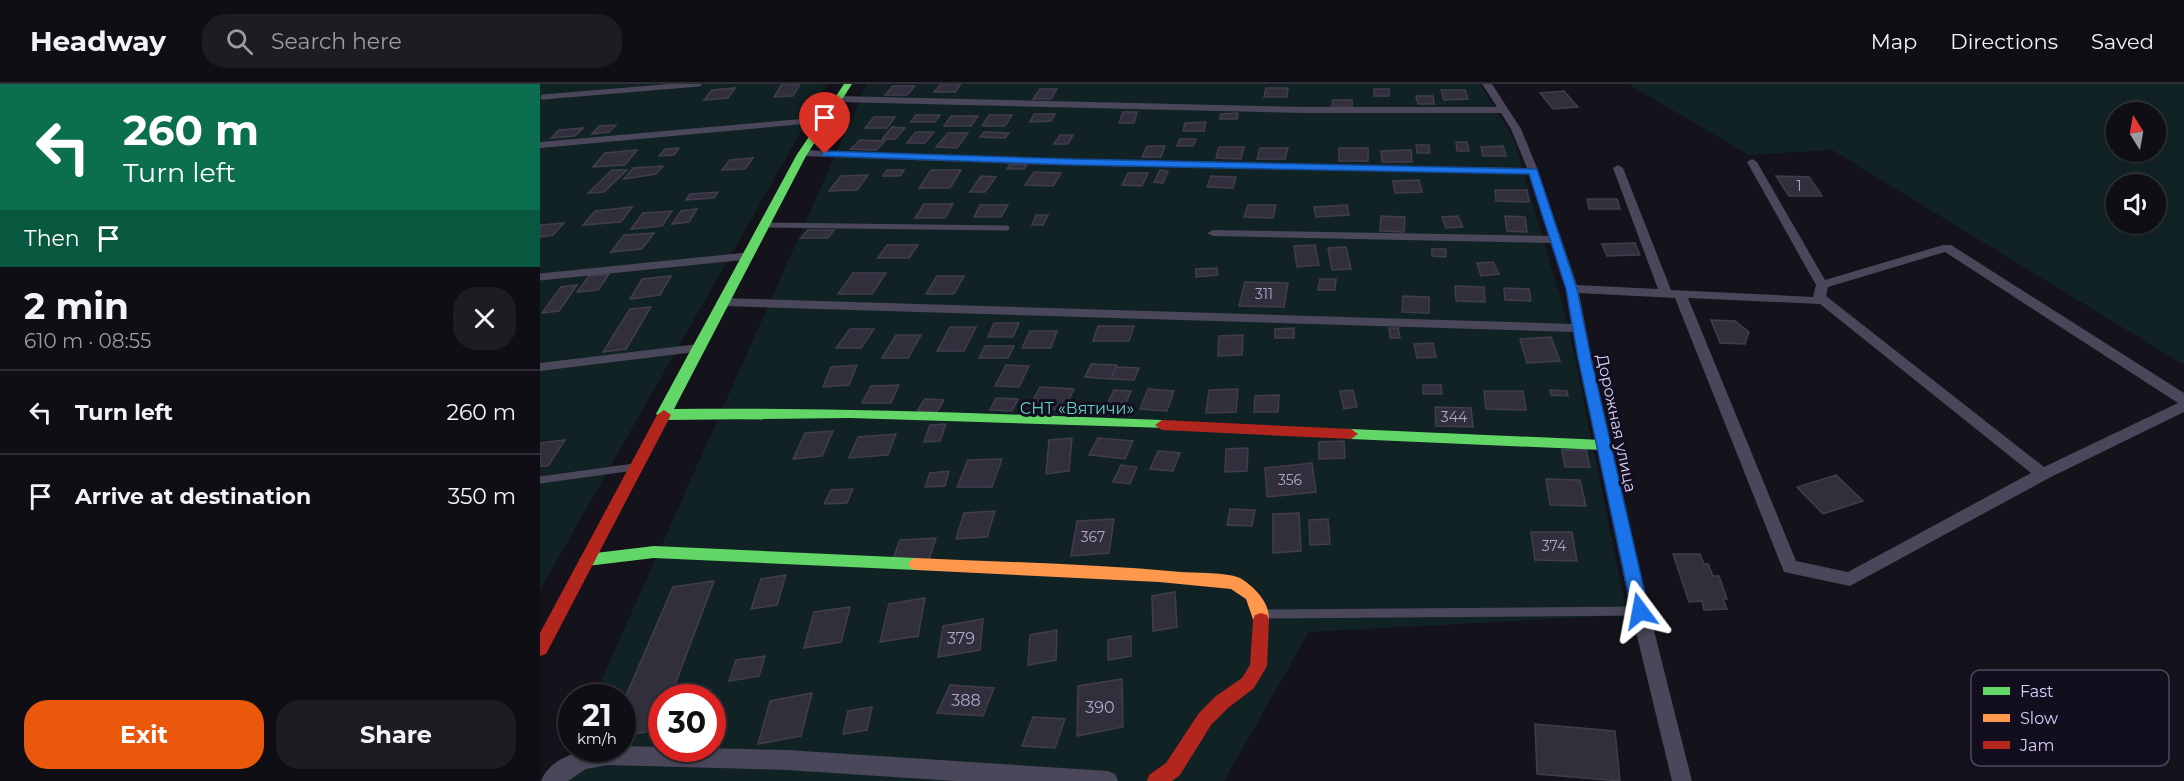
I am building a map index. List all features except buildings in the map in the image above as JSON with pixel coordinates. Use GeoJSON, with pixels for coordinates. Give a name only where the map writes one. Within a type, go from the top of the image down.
{"type":"FeatureCollection","features":[{"type":"Feature","properties":{"kind":"street"},"geometry":{"type":"LineString","coordinates":[[542,641],[802,153],[848,84]]}},
{"type":"Feature","properties":{"kind":"street","name":"Дорожная улица"},"geometry":{"type":"LineString","coordinates":[[1488,84],[1516,129],[1533,171],[1572,289],[1640,611],[1682,781]]}},
{"type":"Feature","properties":{"kind":"street"},"geometry":{"type":"LineString","coordinates":[[837,99],[1295,109],[1505,110]]}},
{"type":"Feature","properties":{"kind":"street"},"geometry":{"type":"LineString","coordinates":[[540,145],[824,120]]}},
{"type":"Feature","properties":{"kind":"street"},"geometry":{"type":"LineString","coordinates":[[802,153],[1073,162],[1533,171]]}},
{"type":"Feature","properties":{"kind":"street"},"geometry":{"type":"LineString","coordinates":[[1752,162],[1821,291],[2043,474]]}},
{"type":"Feature","properties":{"kind":"street"},"geometry":{"type":"LineString","coordinates":[[1618,168],[1790,567],[1850,579],[2043,474],[2184,406]]}},
{"type":"Feature","properties":{"kind":"street"},"geometry":{"type":"LineString","coordinates":[[1213,233],[1556,240]]}},
{"type":"Feature","properties":{"kind":"street"},"geometry":{"type":"LineString","coordinates":[[1821,291],[1947,248],[2184,400]]}},
{"type":"Feature","properties":{"kind":"street"},"geometry":{"type":"LineString","coordinates":[[1572,289],[1818,301],[1821,291]]}},
{"type":"Feature","properties":{"kind":"street"},"geometry":{"type":"LineString","coordinates":[[722,302],[1579,328]]}},
{"type":"Feature","properties":{"kind":"street"},"geometry":{"type":"LineString","coordinates":[[540,367],[698,348]]}},
{"type":"Feature","properties":{"kind":"street"},"geometry":{"type":"LineString","coordinates":[[663,414],[739,412],[1008,419],[1604,445]]}},
{"type":"Feature","properties":{"kind":"street"},"geometry":{"type":"LineString","coordinates":[[587,560],[654,552],[1159,576],[1234,583],[1252,595],[1261,614],[1258,666],[1248,682],[1205,719],[1173,769],[1156,781]]}},
{"type":"Feature","properties":{"kind":"street"},"geometry":{"type":"LineString","coordinates":[[551,781],[567,768],[588,758],[608,755],[787,760],[1108,781]]}},
{"type":"Feature","properties":{"kind":"lane"},"geometry":{"type":"LineString","coordinates":[[543,97],[699,84]]}},
{"type":"Feature","properties":{"kind":"lane"},"geometry":{"type":"LineString","coordinates":[[764,225],[1007,228]]}},
{"type":"Feature","properties":{"kind":"lane"},"geometry":{"type":"LineString","coordinates":[[540,277],[747,256]]}},
{"type":"Feature","properties":{"kind":"lane"},"geometry":{"type":"LineString","coordinates":[[540,480],[636,467]]}},
{"type":"Feature","properties":{"kind":"lane"},"geometry":{"type":"LineString","coordinates":[[1261,614],[1640,611]]}},
{"type":"Feature","properties":{"kind":"green space"},"geometry":{"type":"Polygon","coordinates":[[[828,84],[540,590],[540,85],[828,84]]]}},
{"type":"Feature","properties":{"kind":"green space","name":"СНТ «Вятичи»"},"geometry":{"type":"Polygon","coordinates":[[[867,84],[1480,84],[1514,139],[1568,324],[1627,615],[1309,632],[1224,781],[557,781],[566,762],[636,762],[636,684],[600,684],[867,84]]]}},
{"type":"Feature","properties":{"kind":"green space"},"geometry":{"type":"Polygon","coordinates":[[[1628,84],[2184,84],[2184,365],[1832,150],[1749,155],[1628,84]]]}},
{"type":"Feature","properties":{"kind":"traffic: fast"},"geometry":{"type":"LineString","coordinates":[[664,415],[801,156],[848,84]]}},
{"type":"Feature","properties":{"kind":"traffic: fast"},"geometry":{"type":"LineString","coordinates":[[663,414],[850,414],[1162,425]]}},
{"type":"Feature","properties":{"kind":"traffic: fast"},"geometry":{"type":"LineString","coordinates":[[1351,434],[1603,445]]}},
{"type":"Feature","properties":{"kind":"traffic: fast"},"geometry":{"type":"LineString","coordinates":[[587,560],[654,552],[916,564]]}},
{"type":"Feature","properties":{"kind":"traffic: slow"},"geometry":{"type":"LineString","coordinates":[[916,564],[1159,576],[1234,583],[1252,595],[1261,614],[1261,620]]}},
{"type":"Feature","properties":{"kind":"traffic: jam"},"geometry":{"type":"LineString","coordinates":[[540,649],[664,415]]}},
{"type":"Feature","properties":{"kind":"traffic: jam"},"geometry":{"type":"LineString","coordinates":[[1162,425],[1351,434]]}},
{"type":"Feature","properties":{"kind":"traffic: jam"},"geometry":{"type":"LineString","coordinates":[[1156,781],[1173,769],[1205,719],[1222,702],[1248,683],[1258,666],[1261,620]]}},
{"type":"Feature","properties":{"kind":"route"},"geometry":{"type":"LineString","coordinates":[[825,154],[1073,162],[1533,171],[1572,289],[1584,358],[1640,611]]}}]}
